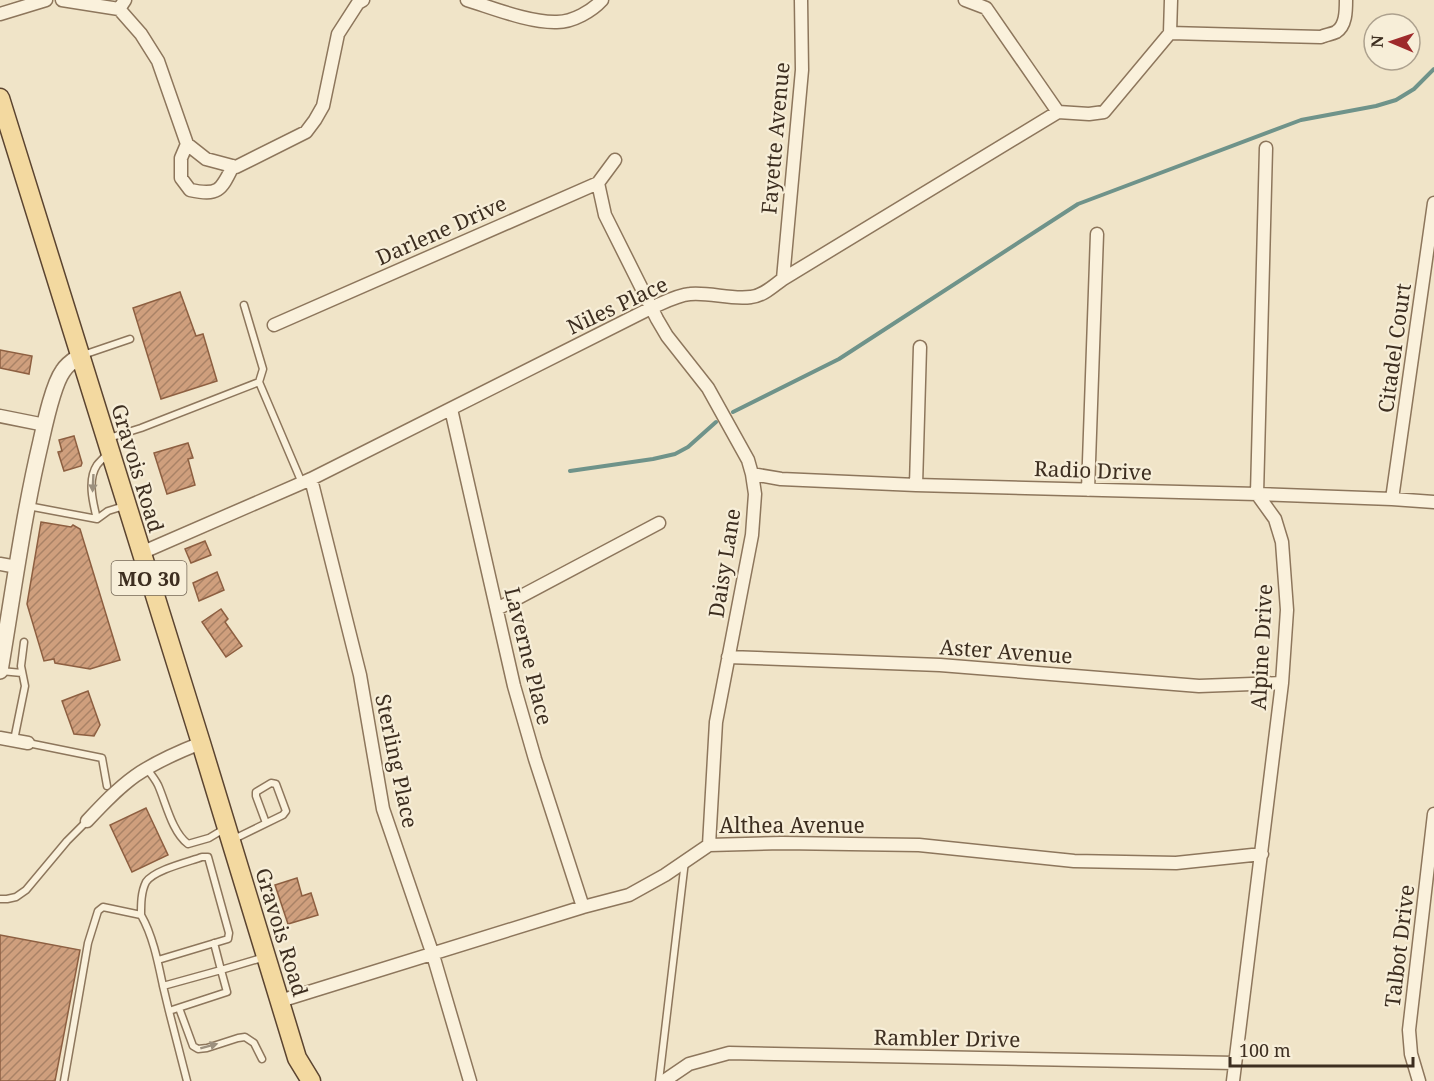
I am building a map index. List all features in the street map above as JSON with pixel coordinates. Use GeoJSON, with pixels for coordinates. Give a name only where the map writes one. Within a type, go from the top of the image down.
{"type":"FeatureCollection","features":[{"type":"Feature","properties":{"kind":"main road","name":"Gravois Road"},"geometry":{"type":"LineString","coordinates":[[0,98],[201,743],[265,957],[297,1058],[311,1081]]}},
{"type":"Feature","properties":{"kind":"main road","name":"Gravois Road"},"geometry":{"type":"LineString","coordinates":[[297,1058],[297,1081]]}},
{"type":"Feature","properties":{"kind":"street"},"geometry":{"type":"LineString","coordinates":[[0,14],[46,0]]}},
{"type":"Feature","properties":{"kind":"street"},"geometry":{"type":"LineString","coordinates":[[62,0],[122,5],[158,60],[187,144],[206,159],[236,167],[306,132],[323,106],[338,34],[358,3],[363,0]]}},
{"type":"Feature","properties":{"kind":"street"},"geometry":{"type":"LineString","coordinates":[[467,0],[533,20],[559,22],[594,9],[602,0]]}},
{"type":"Feature","properties":{"kind":"street","name":"Fayette Avenue"},"geometry":{"type":"LineString","coordinates":[[783,279],[802,70],[801,0]]}},
{"type":"Feature","properties":{"kind":"street"},"geometry":{"type":"LineString","coordinates":[[965,0],[986,4],[1058,112],[1089,114],[1104,112],[1170,33],[1170,0]]}},
{"type":"Feature","properties":{"kind":"street"},"geometry":{"type":"LineString","coordinates":[[1170,33],[1321,37],[1336,32],[1343,23],[1346,6]]}},
{"type":"Feature","properties":{"kind":"street","name":"Niles Place"},"geometry":{"type":"LineString","coordinates":[[141,553],[306,481],[651,308],[688,294],[735,298],[752,297],[764,292],[1058,112]]}},
{"type":"Feature","properties":{"kind":"street"},"geometry":{"type":"LineString","coordinates":[[187,144],[181,159],[181,178],[190,190],[213,192],[223,187],[233,166]]}},
{"type":"Feature","properties":{"kind":"street"},"geometry":{"type":"LineString","coordinates":[[1257,494],[1266,148]]}},
{"type":"Feature","properties":{"kind":"street","name":"Darlene Drive"},"geometry":{"type":"LineString","coordinates":[[274,325],[598,183],[615,160]]}},
{"type":"Feature","properties":{"kind":"street","name":"Daisy Lane"},"geometry":{"type":"LineString","coordinates":[[598,183],[605,214],[651,308],[667,336],[708,388],[748,460],[752,474],[755,494],[752,535],[716,722],[709,845]]}},
{"type":"Feature","properties":{"kind":"street","name":"Citadel Court"},"geometry":{"type":"LineString","coordinates":[[1392,499],[1434,203]]}},
{"type":"Feature","properties":{"kind":"street"},"geometry":{"type":"LineString","coordinates":[[1088,490],[1097,234]]}},
{"type":"Feature","properties":{"kind":"street"},"geometry":{"type":"LineString","coordinates":[[916,485],[920,347]]}},
{"type":"Feature","properties":{"kind":"street"},"geometry":{"type":"LineString","coordinates":[[0,671],[27,506],[45,425],[61,372],[80,356]]}},
{"type":"Feature","properties":{"kind":"street","name":"Laverne Place"},"geometry":{"type":"LineString","coordinates":[[451,410],[514,686],[583,907]]}},
{"type":"Feature","properties":{"kind":"street"},"geometry":{"type":"LineString","coordinates":[[0,416],[45,425]]}},
{"type":"Feature","properties":{"kind":"street","name":"Radio Drive"},"geometry":{"type":"LineString","coordinates":[[752,474],[781,479],[916,485],[1257,494],[1434,502]]}},
{"type":"Feature","properties":{"kind":"street","name":"Sterling Place"},"geometry":{"type":"LineString","coordinates":[[306,481],[360,675],[383,809],[433,955],[470,1081]]}},
{"type":"Feature","properties":{"kind":"street","name":"Alpine Drive"},"geometry":{"type":"LineString","coordinates":[[1233,1081],[1282,683],[1287,610],[1282,542],[1275,519],[1257,494]]}},
{"type":"Feature","properties":{"kind":"street"},"geometry":{"type":"LineString","coordinates":[[497,609],[659,524]]}},
{"type":"Feature","properties":{"kind":"street"},"geometry":{"type":"LineString","coordinates":[[0,564],[17,567]]}},
{"type":"Feature","properties":{"kind":"street","name":"Aster Avenue"},"geometry":{"type":"LineString","coordinates":[[728,657],[940,665],[1199,686],[1282,683]]}},
{"type":"Feature","properties":{"kind":"street"},"geometry":{"type":"LineString","coordinates":[[0,738],[28,743]]}},
{"type":"Feature","properties":{"kind":"street"},"geometry":{"type":"LineString","coordinates":[[87,821],[108,792],[170,756],[201,743]]}},
{"type":"Feature","properties":{"kind":"street","name":"Talbot Drive"},"geometry":{"type":"LineString","coordinates":[[1419,1081],[1411,1054],[1409,1030],[1434,814]]}},
{"type":"Feature","properties":{"kind":"street","name":"Althea Avenue"},"geometry":{"type":"LineString","coordinates":[[280,1001],[629,894],[665,875],[709,845],[782,843],[919,845],[1074,861],[1176,863],[1262,854]]}},
{"type":"Feature","properties":{"kind":"street","name":"Rambler Drive"},"geometry":{"type":"LineString","coordinates":[[664,1081],[689,1064],[729,1053],[1236,1063]]}},
{"type":"Feature","properties":{"kind":"lane"},"geometry":{"type":"LineString","coordinates":[[244,304],[263,369],[259,382],[306,481]]}},
{"type":"Feature","properties":{"kind":"lane"},"geometry":{"type":"LineString","coordinates":[[80,356],[130,339]]}},
{"type":"Feature","properties":{"kind":"lane"},"geometry":{"type":"LineString","coordinates":[[97,519],[93,503],[93,474],[107,445],[141,428],[259,382]]}},
{"type":"Feature","properties":{"kind":"lane"},"geometry":{"type":"LineString","coordinates":[[27,506],[97,519],[108,511],[126,505]]}},
{"type":"Feature","properties":{"kind":"lane"},"geometry":{"type":"LineString","coordinates":[[14,741],[25,686],[21,666],[24,642]]}},
{"type":"Feature","properties":{"kind":"lane"},"geometry":{"type":"LineString","coordinates":[[0,671],[22,673]]}},
{"type":"Feature","properties":{"kind":"lane"},"geometry":{"type":"LineString","coordinates":[[28,743],[102,758],[108,792]]}},
{"type":"Feature","properties":{"kind":"lane"},"geometry":{"type":"LineString","coordinates":[[153,766],[156,782],[176,829],[188,844],[266,823],[284,815],[286,811],[276,784],[271,783],[256,792],[266,823]]}},
{"type":"Feature","properties":{"kind":"lane"},"geometry":{"type":"LineString","coordinates":[[0,899],[16,897],[26,890],[87,821]]}},
{"type":"Feature","properties":{"kind":"lane"},"geometry":{"type":"LineString","coordinates":[[158,960],[228,939],[229,933],[208,857],[157,873],[150,878],[141,899],[141,915],[158,960],[187,1081]]}},
{"type":"Feature","properties":{"kind":"lane"},"geometry":{"type":"LineString","coordinates":[[659,1081],[685,861]]}},
{"type":"Feature","properties":{"kind":"lane"},"geometry":{"type":"LineString","coordinates":[[64,1081],[88,943],[98,911],[103,906],[141,915]]}},
{"type":"Feature","properties":{"kind":"lane"},"geometry":{"type":"LineString","coordinates":[[169,1011],[227,992],[214,943]]}},
{"type":"Feature","properties":{"kind":"lane"},"geometry":{"type":"LineString","coordinates":[[163,986],[265,957]]}},
{"type":"Feature","properties":{"kind":"lane"},"geometry":{"type":"LineString","coordinates":[[179,1008],[193,1046],[198,1049],[207,1048],[245,1037],[254,1043],[262,1059]]}},
{"type":"Feature","properties":{"kind":"building"},"geometry":{"type":"Polygon","coordinates":[[[180,292],[196,336],[203,334],[217,381],[161,399],[133,308],[180,292]]]}},
{"type":"Feature","properties":{"kind":"building"},"geometry":{"type":"Polygon","coordinates":[[[0,350],[32,356],[29,374],[0,368],[0,350]]]}},
{"type":"Feature","properties":{"kind":"building"},"geometry":{"type":"Polygon","coordinates":[[[74,436],[82,463],[81,466],[64,471],[58,452],[62,451],[59,440],[74,436]]]}},
{"type":"Feature","properties":{"kind":"building"},"geometry":{"type":"Polygon","coordinates":[[[188,443],[193,458],[188,459],[195,485],[167,494],[154,453],[188,443]]]}},
{"type":"Feature","properties":{"kind":"building"},"geometry":{"type":"Polygon","coordinates":[[[41,522],[71,527],[73,525],[80,529],[120,660],[90,669],[55,663],[54,659],[44,661],[27,604],[41,522]]]}},
{"type":"Feature","properties":{"kind":"building"},"geometry":{"type":"Polygon","coordinates":[[[205,541],[211,555],[191,563],[185,549],[205,541]]]}},
{"type":"Feature","properties":{"kind":"building"},"geometry":{"type":"Polygon","coordinates":[[[217,572],[224,590],[199,601],[193,583],[217,572]]]}},
{"type":"Feature","properties":{"kind":"building"},"geometry":{"type":"Polygon","coordinates":[[[221,609],[228,619],[225,622],[242,646],[226,657],[202,622],[221,609]]]}},
{"type":"Feature","properties":{"kind":"building"},"geometry":{"type":"Polygon","coordinates":[[[88,691],[100,725],[94,736],[74,734],[62,701],[88,691]]]}},
{"type":"Feature","properties":{"kind":"building"},"geometry":{"type":"Polygon","coordinates":[[[146,808],[168,855],[132,872],[110,825],[146,808]]]}},
{"type":"Feature","properties":{"kind":"building"},"geometry":{"type":"Polygon","coordinates":[[[297,878],[302,896],[311,893],[318,915],[288,924],[275,885],[297,878]]]}},
{"type":"Feature","properties":{"kind":"building"},"geometry":{"type":"Polygon","coordinates":[[[0,935],[80,950],[55,1081],[0,1081],[0,935]]]}},
{"type":"Feature","properties":{"kind":"waterway"},"geometry":{"type":"LineString","coordinates":[[733,412],[839,359],[1078,204],[1301,120],[1396,100],[1414,89],[1434,69]]}},
{"type":"Feature","properties":{"kind":"waterway"},"geometry":{"type":"LineString","coordinates":[[570,471],[675,454],[688,447],[716,422]]}}]}
